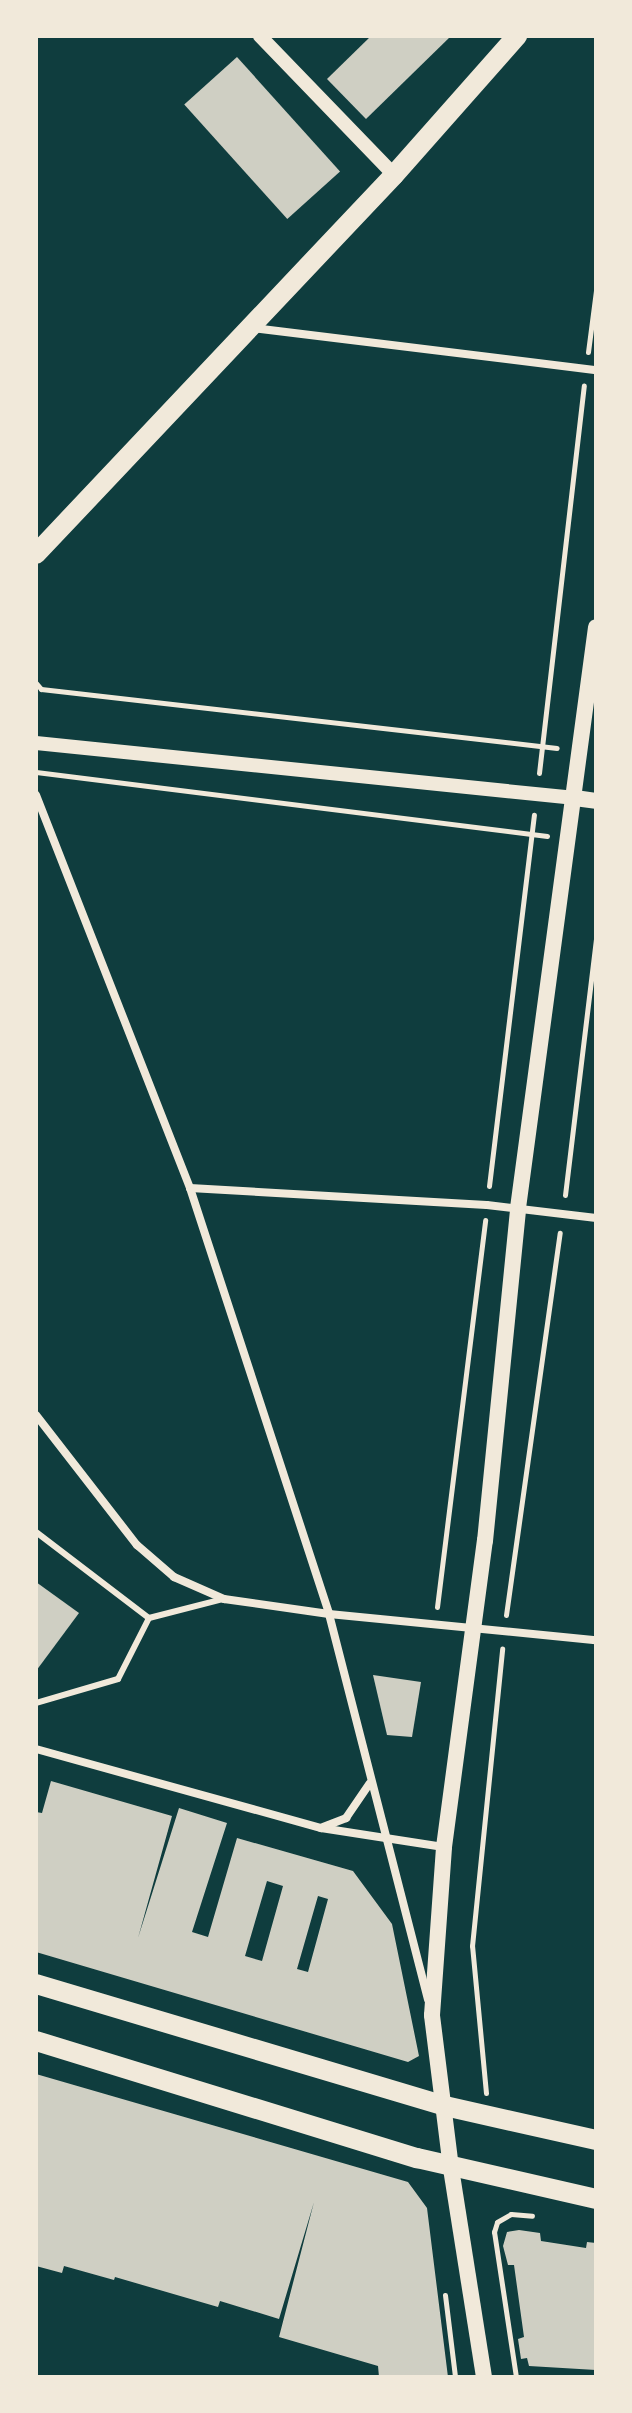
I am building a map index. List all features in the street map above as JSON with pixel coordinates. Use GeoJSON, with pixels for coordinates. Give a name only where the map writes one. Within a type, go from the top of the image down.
{"type":"FeatureCollection","features":[{"type":"Feature","properties":{"kind":"main road"},"geometry":{"type":"LineString","coordinates":[[36,554],[252,328],[517,36]]}},
{"type":"Feature","properties":{"kind":"main road"},"geometry":{"type":"LineString","coordinates":[[484,2377],[451,2168],[432,2015],[444,1847],[473,1627],[518,1208],[596,627]]}},
{"type":"Feature","properties":{"kind":"main road"},"geometry":{"type":"LineString","coordinates":[[575,798],[596,801]]}},
{"type":"Feature","properties":{"kind":"main road"},"geometry":{"type":"LineString","coordinates":[[36,1984],[445,2106],[596,2140]]}},
{"type":"Feature","properties":{"kind":"main road"},"geometry":{"type":"LineString","coordinates":[[36,2041],[451,2168],[596,2199]]}},
{"type":"Feature","properties":{"kind":"street"},"geometry":{"type":"LineString","coordinates":[[260,36],[394,175]]}},
{"type":"Feature","properties":{"kind":"street"},"geometry":{"type":"LineString","coordinates":[[252,328],[591,370]]}},
{"type":"Feature","properties":{"kind":"street"},"geometry":{"type":"LineString","coordinates":[[36,743],[575,798]]}},
{"type":"Feature","properties":{"kind":"street"},"geometry":{"type":"LineString","coordinates":[[36,795],[190,1188],[329,1614],[432,2015]]}},
{"type":"Feature","properties":{"kind":"street"},"geometry":{"type":"LineString","coordinates":[[190,1188],[487,1205],[596,1218]]}},
{"type":"Feature","properties":{"kind":"street"},"geometry":{"type":"LineString","coordinates":[[36,1415],[137,1545],[174,1577],[224,1599],[329,1614],[596,1640]]}},
{"type":"Feature","properties":{"kind":"street"},"geometry":{"type":"LineString","coordinates":[[36,1749],[321,1828],[388,1841],[444,1847]]}},
{"type":"Feature","properties":{"kind":"street"},"geometry":{"type":"LineString","coordinates":[[321,1828],[346,1818],[370,1783]]}},
{"type":"Feature","properties":{"kind":"lane"},"geometry":{"type":"LineString","coordinates":[[36,1532],[149,1618]]}},
{"type":"Feature","properties":{"kind":"lane"},"geometry":{"type":"LineString","coordinates":[[36,1703],[118,1679],[149,1618],[224,1599]]}},
{"type":"Feature","properties":{"kind":"path"},"geometry":{"type":"LineString","coordinates":[[435,1623],[536,792],[591,370],[596,290]]}},
{"type":"Feature","properties":{"kind":"path"},"geometry":{"type":"LineString","coordinates":[[36,683],[41,689],[581,750]]}},
{"type":"Feature","properties":{"kind":"path"},"geometry":{"type":"LineString","coordinates":[[36,772],[569,838]]}},
{"type":"Feature","properties":{"kind":"path"},"geometry":{"type":"LineString","coordinates":[[486,2097],[472,1946],[504,1630],[563,1214],[596,938]]}},
{"type":"Feature","properties":{"kind":"path"},"geometry":{"type":"LineString","coordinates":[[516,2377],[494,2232],[497,2222],[511,2214],[532,2216]]}},
{"type":"Feature","properties":{"kind":"path"},"geometry":{"type":"LineString","coordinates":[[443,2283],[455,2377]]}},
{"type":"Feature","properties":{"kind":"building"},"geometry":{"type":"Polygon","coordinates":[[[371,36],[451,36],[366,119],[327,79],[371,36]]]}},
{"type":"Feature","properties":{"kind":"building"},"geometry":{"type":"Polygon","coordinates":[[[237,57],[340,171],[287,219],[184,105],[237,57]]]}},
{"type":"Feature","properties":{"kind":"building"},"geometry":{"type":"Polygon","coordinates":[[[36,1582],[79,1613],[36,1671],[36,1582]]]}},
{"type":"Feature","properties":{"kind":"building"},"geometry":{"type":"Polygon","coordinates":[[[373,1675],[421,1682],[412,1737],[387,1735],[373,1675]]]}},
{"type":"Feature","properties":{"kind":"building"},"geometry":{"type":"Polygon","coordinates":[[[51,1781],[172,1816],[138,1938],[179,1808],[227,1823],[192,1932],[208,1937],[237,1838],[353,1871],[392,1924],[419,2056],[408,2062],[36,1952],[36,1812],[42,1813],[51,1781]],[[267,1881],[245,1956],[262,1961],[283,1886],[267,1881]],[[318,1896],[297,1969],[308,1972],[328,1899],[318,1896]]]}},
{"type":"Feature","properties":{"kind":"building"},"geometry":{"type":"Polygon","coordinates":[[[36,2074],[408,2182],[427,2208],[448,2377],[379,2377],[378,2366],[279,2337],[314,2202],[279,2319],[220,2301],[218,2307],[115,2277],[114,2280],[64,2266],[62,2273],[36,2266],[36,2074]]]}},
{"type":"Feature","properties":{"kind":"building"},"geometry":{"type":"Polygon","coordinates":[[[507,2232],[540,2233],[541,2241],[586,2248],[587,2242],[596,2243],[596,2370],[529,2366],[527,2358],[521,2359],[518,2339],[524,2337],[514,2265],[508,2265],[503,2246],[507,2232]]]}}]}
